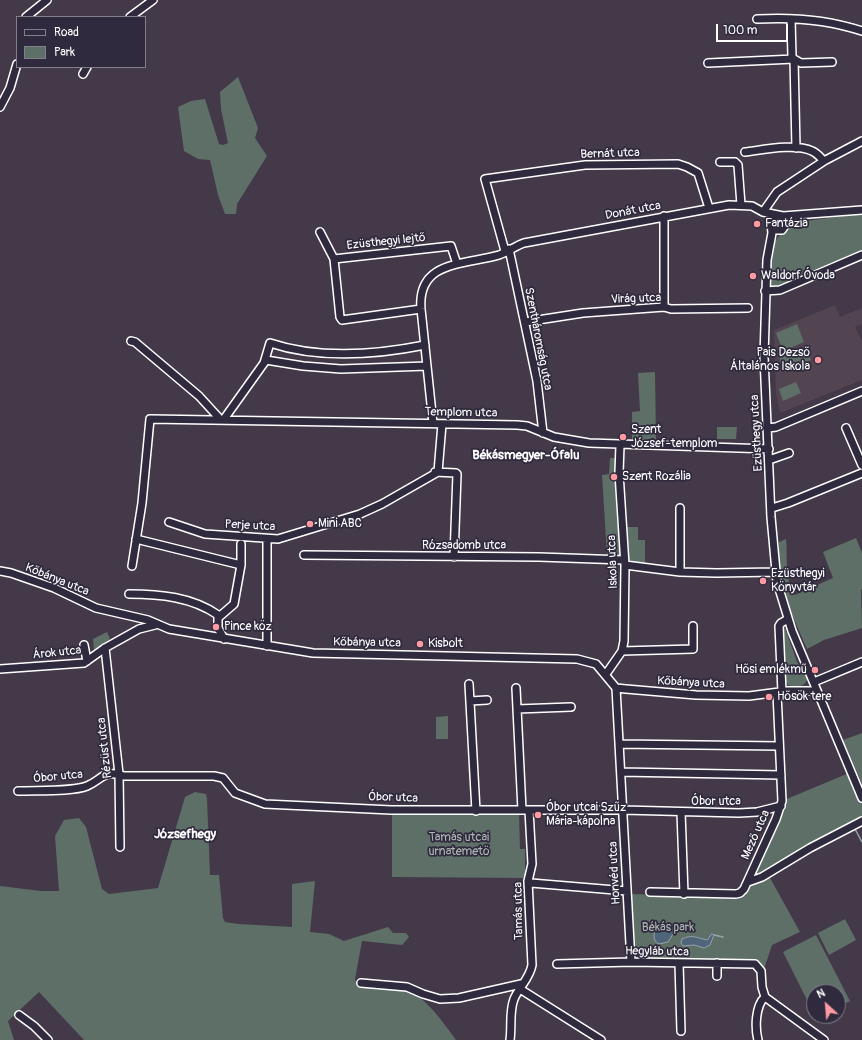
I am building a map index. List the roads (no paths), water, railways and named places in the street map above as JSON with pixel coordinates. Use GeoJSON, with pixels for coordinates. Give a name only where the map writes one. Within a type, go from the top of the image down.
{"type":"FeatureCollection","features":[{"type":"Feature","properties":{"kind":"street"},"geometry":{"type":"LineString","coordinates":[[27,16],[44,0]]}},
{"type":"Feature","properties":{"kind":"street"},"geometry":{"type":"LineString","coordinates":[[131,16],[153,0]]}},
{"type":"Feature","properties":{"kind":"street"},"geometry":{"type":"LineString","coordinates":[[757,19],[791,19],[843,25],[862,31]]}},
{"type":"Feature","properties":{"kind":"street"},"geometry":{"type":"LineString","coordinates":[[791,19],[792,57],[794,58],[796,148]]}},
{"type":"Feature","properties":{"kind":"street"},"geometry":{"type":"LineString","coordinates":[[708,63],[794,58],[801,63],[832,62]]}},
{"type":"Feature","properties":{"kind":"street"},"geometry":{"type":"LineString","coordinates":[[0,107],[10,88],[16,67]]}},
{"type":"Feature","properties":{"kind":"street"},"geometry":{"type":"LineString","coordinates":[[83,74],[86,68]]}},
{"type":"Feature","properties":{"kind":"street"},"geometry":{"type":"LineString","coordinates":[[786,224],[786,220],[775,220],[763,212],[777,192],[824,161],[862,141]]}},
{"type":"Feature","properties":{"kind":"street"},"geometry":{"type":"LineString","coordinates":[[744,152],[796,148],[813,151],[824,161]]}},
{"type":"Feature","properties":{"kind":"street"},"geometry":{"type":"LineString","coordinates":[[720,162],[735,162],[738,165],[741,205]]}},
{"type":"Feature","properties":{"kind":"street","name":"Bernát utca"},"geometry":{"type":"LineString","coordinates":[[485,179],[585,165],[678,164],[687,166],[698,174],[709,208]]}},
{"type":"Feature","properties":{"kind":"street","name":"Szentháromság utca"},"geometry":{"type":"LineString","coordinates":[[485,179],[525,322],[537,381],[543,433]]}},
{"type":"Feature","properties":{"kind":"street","name":"Donát utca"},"geometry":{"type":"LineString","coordinates":[[433,423],[421,309],[421,292],[426,281],[436,272],[457,264],[505,252],[524,243],[664,216],[709,208],[741,205],[752,206],[763,212]]}},
{"type":"Feature","properties":{"kind":"street"},"geometry":{"type":"LineString","coordinates":[[775,220],[803,215],[862,210]]}},
{"type":"Feature","properties":{"kind":"street","name":"Ezüsthegy utca"},"geometry":{"type":"LineString","coordinates":[[770,244],[786,224],[803,215]]}},
{"type":"Feature","properties":{"kind":"street"},"geometry":{"type":"LineString","coordinates":[[664,216],[664,307]]}},
{"type":"Feature","properties":{"kind":"street"},"geometry":{"type":"LineString","coordinates":[[775,220],[774,229],[780,230]]}},
{"type":"Feature","properties":{"kind":"street","name":"Ezüsthegy utca"},"geometry":{"type":"LineString","coordinates":[[775,220],[767,260],[764,357],[775,572],[779,592],[788,619],[862,798]]}},
{"type":"Feature","properties":{"kind":"street","name":"Ezüsthegyi lejtő"},"geometry":{"type":"LineString","coordinates":[[320,232],[334,259],[451,246],[457,264]]}},
{"type":"Feature","properties":{"kind":"street"},"geometry":{"type":"LineString","coordinates":[[765,291],[780,290],[862,255]]}},
{"type":"Feature","properties":{"kind":"street"},"geometry":{"type":"LineString","coordinates":[[334,259],[340,317],[342,320],[421,309]]}},
{"type":"Feature","properties":{"kind":"street","name":"Virág utca"},"geometry":{"type":"LineString","coordinates":[[525,322],[583,313],[664,307],[671,309],[748,308]]}},
{"type":"Feature","properties":{"kind":"street"},"geometry":{"type":"LineString","coordinates":[[131,341],[135,342],[199,396],[222,419],[266,360],[270,343],[293,349],[329,352],[385,351],[425,345]]}},
{"type":"Feature","properties":{"kind":"street"},"geometry":{"type":"LineString","coordinates":[[266,360],[341,369],[427,366]]}},
{"type":"Feature","properties":{"kind":"street"},"geometry":{"type":"LineString","coordinates":[[768,428],[776,427],[862,391]]}},
{"type":"Feature","properties":{"kind":"street","name":"Templom utca"},"geometry":{"type":"LineString","coordinates":[[136,540],[142,503],[150,419],[517,425],[571,441],[620,445],[769,449]]}},
{"type":"Feature","properties":{"kind":"street"},"geometry":{"type":"LineString","coordinates":[[442,424],[436,472],[457,474],[454,557]]}},
{"type":"Feature","properties":{"kind":"street"},"geometry":{"type":"LineString","coordinates":[[846,428],[862,465]]}},
{"type":"Feature","properties":{"kind":"street","name":"Iskola utca"},"geometry":{"type":"LineString","coordinates":[[606,674],[622,651],[624,641],[625,563],[619,472],[620,445]]}},
{"type":"Feature","properties":{"kind":"street"},"geometry":{"type":"LineString","coordinates":[[769,460],[789,453]]}},
{"type":"Feature","properties":{"kind":"street","name":"Perje utca"},"geometry":{"type":"LineString","coordinates":[[169,522],[204,534],[278,539],[360,514],[382,504],[436,472]]}},
{"type":"Feature","properties":{"kind":"street"},"geometry":{"type":"LineString","coordinates":[[772,508],[788,504],[862,473]]}},
{"type":"Feature","properties":{"kind":"street"},"geometry":{"type":"LineString","coordinates":[[680,508],[680,572]]}},
{"type":"Feature","properties":{"kind":"street"},"geometry":{"type":"LineString","coordinates":[[267,539],[267,646]]}},
{"type":"Feature","properties":{"kind":"street"},"geometry":{"type":"LineString","coordinates":[[132,566],[136,540],[240,565]]}},
{"type":"Feature","properties":{"kind":"street"},"geometry":{"type":"LineString","coordinates":[[224,639],[218,628],[219,617],[234,604],[240,565],[241,544]]}},
{"type":"Feature","properties":{"kind":"street","name":"Rózsadomb utca"},"geometry":{"type":"LineString","coordinates":[[304,555],[540,557],[625,563],[680,572],[775,572]]}},
{"type":"Feature","properties":{"kind":"street","name":"Kőbánya utca"},"geometry":{"type":"LineString","coordinates":[[0,572],[11,573],[54,588],[96,608],[148,620],[168,629],[267,646],[313,653],[338,654],[577,658],[595,663],[606,674],[616,688],[696,695],[749,696],[780,692]]}},
{"type":"Feature","properties":{"kind":"street"},"geometry":{"type":"LineString","coordinates":[[129,594],[163,594],[201,605],[219,617]]}},
{"type":"Feature","properties":{"kind":"street"},"geometry":{"type":"LineString","coordinates":[[788,619],[781,622],[779,626],[780,692],[817,691]]}},
{"type":"Feature","properties":{"kind":"street","name":"Árok utca"},"geometry":{"type":"LineString","coordinates":[[0,669],[57,664],[78,664],[87,661],[105,648],[139,629],[155,624]]}},
{"type":"Feature","properties":{"kind":"street"},"geometry":{"type":"LineString","coordinates":[[622,651],[693,650],[693,626]]}},
{"type":"Feature","properties":{"kind":"street"},"geometry":{"type":"LineString","coordinates":[[84,644],[87,661]]}},
{"type":"Feature","properties":{"kind":"street","name":"Rézüst utca"},"geometry":{"type":"LineString","coordinates":[[105,648],[119,774],[120,847]]}},
{"type":"Feature","properties":{"kind":"street"},"geometry":{"type":"LineString","coordinates":[[814,682],[862,662]]}},
{"type":"Feature","properties":{"kind":"street"},"geometry":{"type":"LineString","coordinates":[[470,684],[476,811]]}},
{"type":"Feature","properties":{"kind":"street","name":"Tamás utca"},"geometry":{"type":"LineString","coordinates":[[510,1040],[510,1011],[514,999],[529,974],[532,965],[528,881],[532,864],[516,688]]}},
{"type":"Feature","properties":{"kind":"street","name":"Honvéd utca"},"geometry":{"type":"LineString","coordinates":[[616,688],[630,962]]}},
{"type":"Feature","properties":{"kind":"street","name":"Mező utca"},"geometry":{"type":"LineString","coordinates":[[650,892],[684,894],[736,894],[740,893],[748,882],[781,806],[779,746],[780,692]]}},
{"type":"Feature","properties":{"kind":"street"},"geometry":{"type":"LineString","coordinates":[[470,701],[487,700]]}},
{"type":"Feature","properties":{"kind":"street"},"geometry":{"type":"LineString","coordinates":[[518,709],[571,707]]}},
{"type":"Feature","properties":{"kind":"street"},"geometry":{"type":"LineString","coordinates":[[619,744],[779,746]]}},
{"type":"Feature","properties":{"kind":"street"},"geometry":{"type":"LineString","coordinates":[[621,772],[781,775]]}},
{"type":"Feature","properties":{"kind":"street","name":"Óbor utca"},"geometry":{"type":"LineString","coordinates":[[18,791],[85,787],[105,775],[119,774],[124,776],[220,776],[235,793],[265,804],[391,810],[623,810],[749,813],[781,806]]}},
{"type":"Feature","properties":{"kind":"street"},"geometry":{"type":"LineString","coordinates":[[681,812],[684,894]]}},
{"type":"Feature","properties":{"kind":"street"},"geometry":{"type":"LineString","coordinates":[[748,882],[762,877],[810,848],[862,821]]}},
{"type":"Feature","properties":{"kind":"street"},"geometry":{"type":"LineString","coordinates":[[528,881],[531,883],[627,891]]}},
{"type":"Feature","properties":{"kind":"street","name":"Hegyláb utca"},"geometry":{"type":"LineString","coordinates":[[557,964],[630,962],[757,965],[761,971],[762,987],[765,996]]}},
{"type":"Feature","properties":{"kind":"street"},"geometry":{"type":"LineString","coordinates":[[679,963],[681,1031]]}},
{"type":"Feature","properties":{"kind":"street"},"geometry":{"type":"LineString","coordinates":[[717,963],[717,976]]}},
{"type":"Feature","properties":{"kind":"street"},"geometry":{"type":"LineString","coordinates":[[361,983],[407,987],[440,999],[459,998],[521,987],[601,1040]]}},
{"type":"Feature","properties":{"kind":"street"},"geometry":{"type":"LineString","coordinates":[[758,1040],[758,1010],[765,996],[824,1040]]}},
{"type":"Feature","properties":{"kind":"street"},"geometry":{"type":"LineString","coordinates":[[19,1015],[34,1026],[48,1040]]}},
{"type":"Feature","properties":{"kind":"water"},"geometry":{"type":"Polygon","coordinates":[[[662,927],[673,929],[673,934],[668,942],[659,944],[654,937],[654,933],[656,929],[662,927]]]}},
{"type":"Feature","properties":{"kind":"water"},"geometry":{"type":"Polygon","coordinates":[[[712,934],[714,935],[710,945],[704,948],[694,945],[683,946],[681,943],[682,939],[689,937],[707,940],[712,934]]]}},
{"type":"Feature","properties":{"kind":"waterway"},"geometry":{"type":"LineString","coordinates":[[855,829],[862,842]]}},
{"type":"Feature","properties":{"kind":"waterway"},"geometry":{"type":"LineString","coordinates":[[714,935],[723,937]]}},
{"type":"Feature","properties":{"kind":"place","name":"Fantázia"},"geometry":{"type":"Point","coordinates":[757,224]}},
{"type":"Feature","properties":{"kind":"place","name":"Waldorf Óvoda"},"geometry":{"type":"Point","coordinates":[753,276]}},
{"type":"Feature","properties":{"kind":"place","name":"Pais Dezső Általános Iskola"},"geometry":{"type":"Point","coordinates":[818,360]}},
{"type":"Feature","properties":{"kind":"place","name":"Szent József-templom"},"geometry":{"type":"Point","coordinates":[623,437]}},
{"type":"Feature","properties":{"kind":"place","name":"Szent Rozália"},"geometry":{"type":"Point","coordinates":[614,477]}},
{"type":"Feature","properties":{"kind":"place","name":"Mini ABC"},"geometry":{"type":"Point","coordinates":[310,524]}},
{"type":"Feature","properties":{"kind":"place","name":"Ezüsthegyi Könyvtár"},"geometry":{"type":"Point","coordinates":[763,581]}},
{"type":"Feature","properties":{"kind":"place","name":"Pince köz"},"geometry":{"type":"Point","coordinates":[216,627]}},
{"type":"Feature","properties":{"kind":"place","name":"Kisbolt"},"geometry":{"type":"Point","coordinates":[420,644]}},
{"type":"Feature","properties":{"kind":"place","name":"Hősi emlékmű"},"geometry":{"type":"Point","coordinates":[815,670]}},
{"type":"Feature","properties":{"kind":"place","name":"Hősök tere"},"geometry":{"type":"Point","coordinates":[769,697]}},
{"type":"Feature","properties":{"kind":"place","name":"Óbor utcai Szűz Mária-kápolna"},"geometry":{"type":"Point","coordinates":[538,815]}},
{"type":"Feature","properties":{"kind":"district","name":"Békásmegyer-Ófalu"},"geometry":{"type":"Point","coordinates":[526,456]}},
{"type":"Feature","properties":{"kind":"district","name":"Józsefhegy"},"geometry":{"type":"Point","coordinates":[185,835]}},
{"type":"Feature","properties":{"kind":"park label","name":"Tamás utcai urnatemető"},"geometry":{"type":"Point","coordinates":[459,845]}},
{"type":"Feature","properties":{"kind":"park label","name":"Békás park"},"geometry":{"type":"Point","coordinates":[668,928]}}]}
